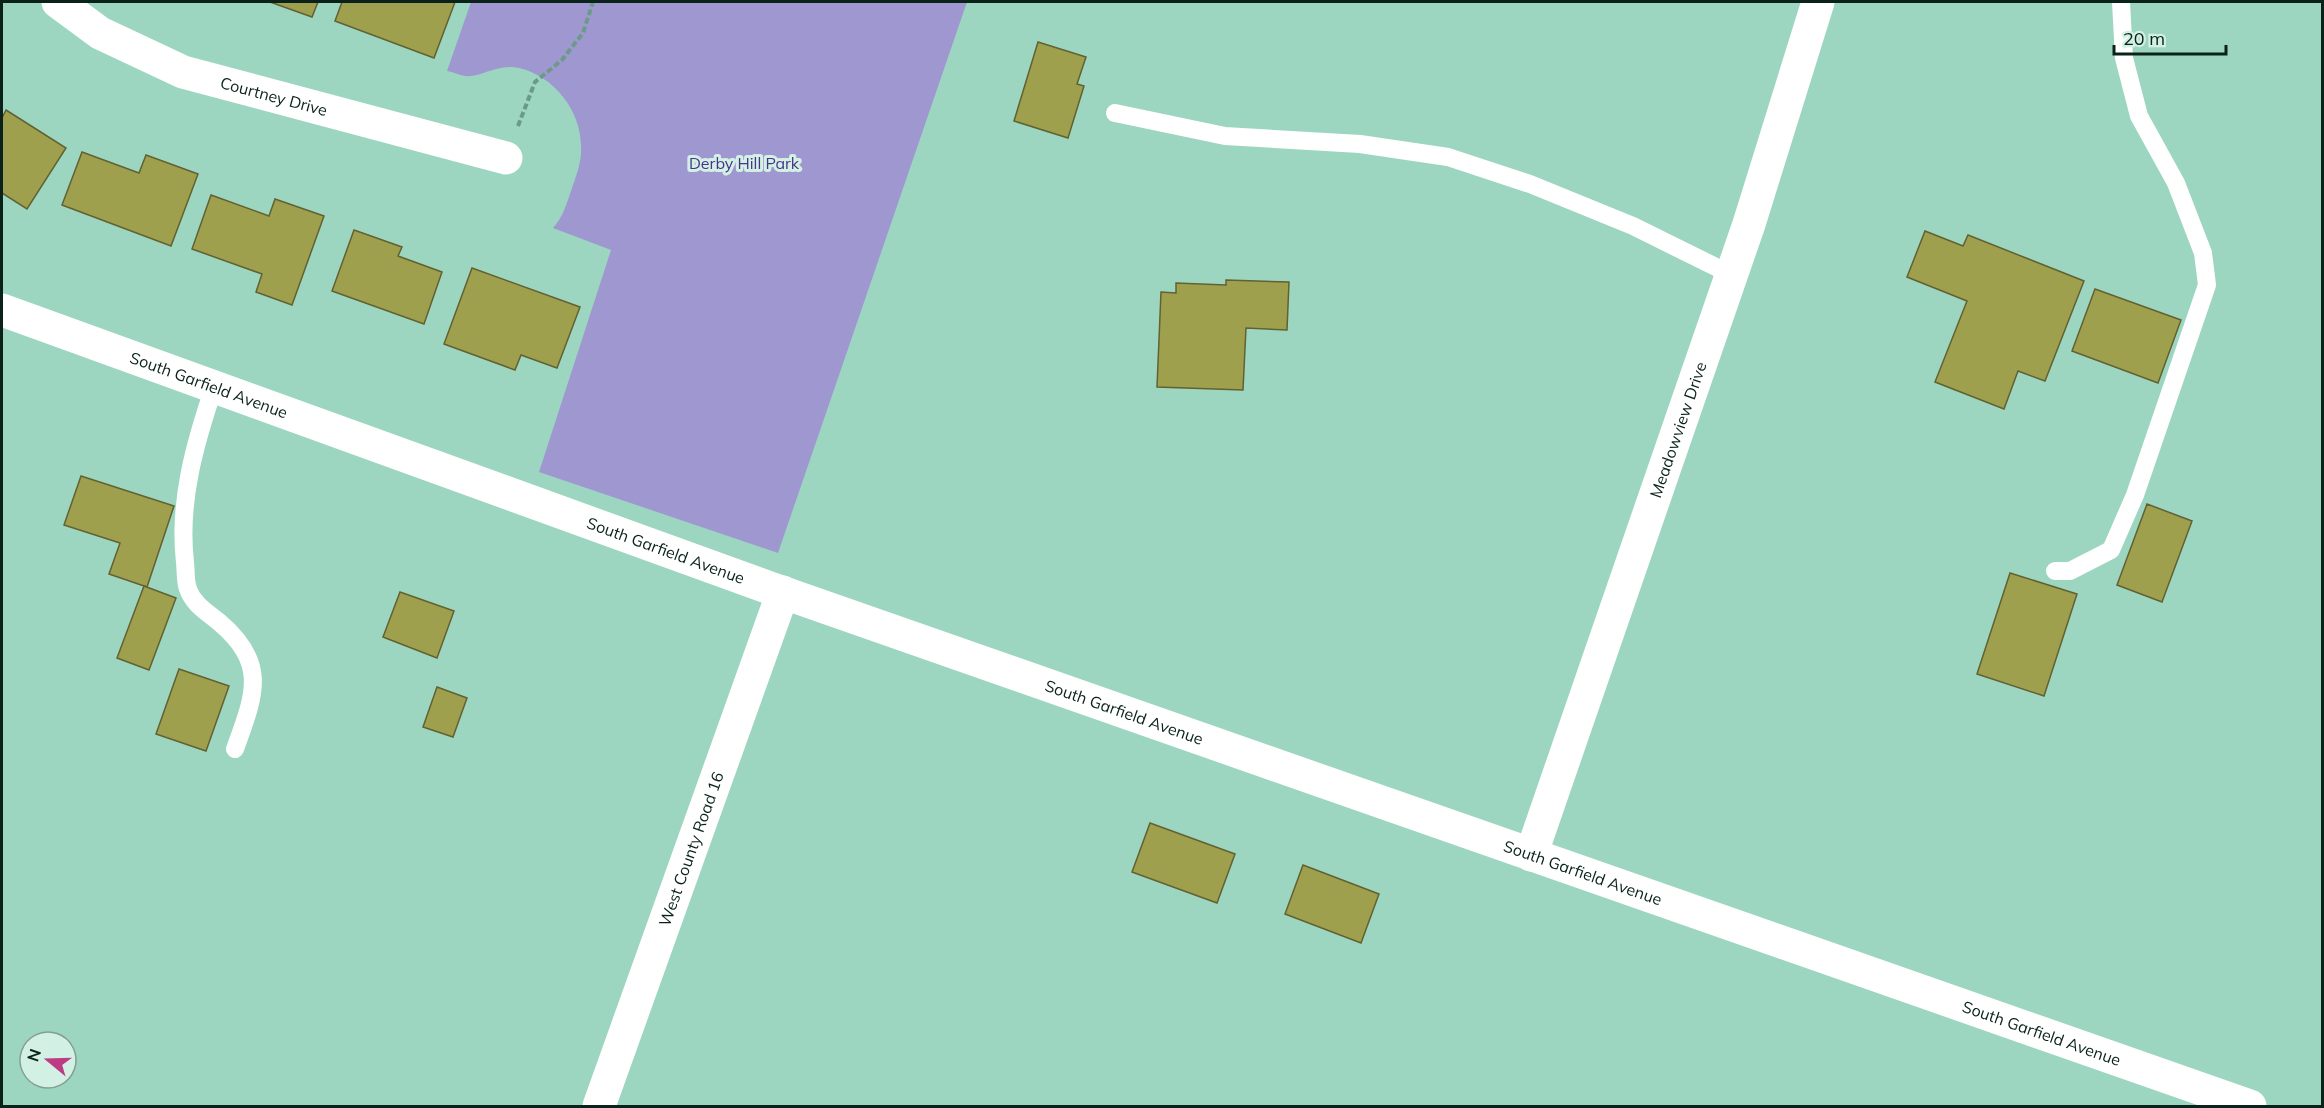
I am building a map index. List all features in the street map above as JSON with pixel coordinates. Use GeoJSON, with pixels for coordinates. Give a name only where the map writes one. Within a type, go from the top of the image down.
{"type":"FeatureCollection","features":[{"type":"Feature","properties":{"kind":"street","name":"Courtney Drive"},"geometry":{"type":"LineString","coordinates":[[58,2],[100,33],[183,72],[506,158]]}},
{"type":"Feature","properties":{"kind":"street","name":"Meadowview Drive"},"geometry":{"type":"LineString","coordinates":[[1531,855],[1731,275],[1818,2]]}},
{"type":"Feature","properties":{"kind":"street","name":"South Garfield Avenue"},"geometry":{"type":"LineString","coordinates":[[2,310],[783,592],[2250,1107]]}},
{"type":"Feature","properties":{"kind":"street","name":"West County Road 16"},"geometry":{"type":"LineString","coordinates":[[599,1107],[783,592]]}},
{"type":"Feature","properties":{"kind":"lane"},"geometry":{"type":"LineString","coordinates":[[2055,571],[2070,571],[2111,550],[2135,495],[2207,285],[2203,253],[2176,183],[2139,116],[2124,58],[2121,2]]}},
{"type":"Feature","properties":{"kind":"lane"},"geometry":{"type":"LineString","coordinates":[[1114,113],[1225,136],[1360,144],[1448,157],[1530,184],[1633,226],[1731,275]]}},
{"type":"Feature","properties":{"kind":"lane"},"geometry":{"type":"LineString","coordinates":[[214,387],[194,445],[186,489],[183,548],[188,588],[194,601],[223,625],[253,662],[252,700],[235,749]]}},
{"type":"Feature","properties":{"kind":"path"},"geometry":{"type":"LineString","coordinates":[[506,158],[535,82],[562,60],[583,33],[593,2]]}},
{"type":"Feature","properties":{"kind":"green space","name":"Derby Hill Park"},"geometry":{"type":"Polygon","coordinates":[[[471,2],[967,2],[778,553],[539,472],[611,250],[553,228],[566,206],[581,152],[580,133],[576,120],[571,108],[554,87],[532,72],[519,68],[503,67],[471,76],[447,71],[471,2]]]}},
{"type":"Feature","properties":{"kind":"building"},"geometry":{"type":"Polygon","coordinates":[[[270,2],[318,2],[312,17],[270,2]]]}},
{"type":"Feature","properties":{"kind":"building"},"geometry":{"type":"Polygon","coordinates":[[[342,2],[455,2],[434,58],[335,21],[342,2]]]}},
{"type":"Feature","properties":{"kind":"building"},"geometry":{"type":"Polygon","coordinates":[[[1038,42],[1086,57],[1077,84],[1084,86],[1068,138],[1014,121],[1038,42]]]}},
{"type":"Feature","properties":{"kind":"building"},"geometry":{"type":"Polygon","coordinates":[[[6,110],[66,148],[27,209],[2,193],[2,118],[6,110]]]}},
{"type":"Feature","properties":{"kind":"building"},"geometry":{"type":"Polygon","coordinates":[[[82,152],[139,173],[146,155],[198,174],[171,246],[62,205],[82,152]]]}},
{"type":"Feature","properties":{"kind":"building"},"geometry":{"type":"Polygon","coordinates":[[[211,195],[269,216],[275,199],[324,216],[292,305],[256,292],[262,274],[192,249],[211,195]]]}},
{"type":"Feature","properties":{"kind":"building"},"geometry":{"type":"Polygon","coordinates":[[[354,230],[402,247],[398,256],[442,272],[424,324],[332,291],[354,230]]]}},
{"type":"Feature","properties":{"kind":"building"},"geometry":{"type":"Polygon","coordinates":[[[1925,231],[1963,246],[1968,235],[2084,281],[2045,381],[2018,371],[2004,409],[1935,382],[1967,301],[1907,277],[1925,231]]]}},
{"type":"Feature","properties":{"kind":"building"},"geometry":{"type":"Polygon","coordinates":[[[472,268],[580,307],[557,368],[521,355],[515,370],[444,344],[472,268]]]}},
{"type":"Feature","properties":{"kind":"building"},"geometry":{"type":"Polygon","coordinates":[[[1226,280],[1289,282],[1287,330],[1246,328],[1243,390],[1157,387],[1161,292],[1176,293],[1176,283],[1226,285],[1226,280]]]}},
{"type":"Feature","properties":{"kind":"building"},"geometry":{"type":"Polygon","coordinates":[[[2095,289],[2181,320],[2158,383],[2072,351],[2095,289]]]}},
{"type":"Feature","properties":{"kind":"building"},"geometry":{"type":"Polygon","coordinates":[[[81,476],[174,506],[147,587],[109,574],[120,543],[64,525],[81,476]]]}},
{"type":"Feature","properties":{"kind":"building"},"geometry":{"type":"Polygon","coordinates":[[[2147,504],[2192,521],[2162,602],[2117,585],[2147,504]]]}},
{"type":"Feature","properties":{"kind":"building"},"geometry":{"type":"Polygon","coordinates":[[[2010,573],[2077,594],[2044,696],[1977,674],[2010,573]]]}},
{"type":"Feature","properties":{"kind":"building"},"geometry":{"type":"Polygon","coordinates":[[[144,586],[176,598],[149,670],[117,658],[144,586]]]}},
{"type":"Feature","properties":{"kind":"building"},"geometry":{"type":"Polygon","coordinates":[[[400,592],[454,611],[437,658],[383,637],[400,592]]]}},
{"type":"Feature","properties":{"kind":"building"},"geometry":{"type":"Polygon","coordinates":[[[179,669],[229,686],[206,751],[156,734],[179,669]]]}},
{"type":"Feature","properties":{"kind":"building"},"geometry":{"type":"Polygon","coordinates":[[[437,687],[467,698],[453,737],[423,727],[437,687]]]}},
{"type":"Feature","properties":{"kind":"building"},"geometry":{"type":"Polygon","coordinates":[[[1150,823],[1235,854],[1217,903],[1132,872],[1150,823]]]}},
{"type":"Feature","properties":{"kind":"building"},"geometry":{"type":"Polygon","coordinates":[[[1303,865],[1379,894],[1361,943],[1285,914],[1303,865]]]}}]}
